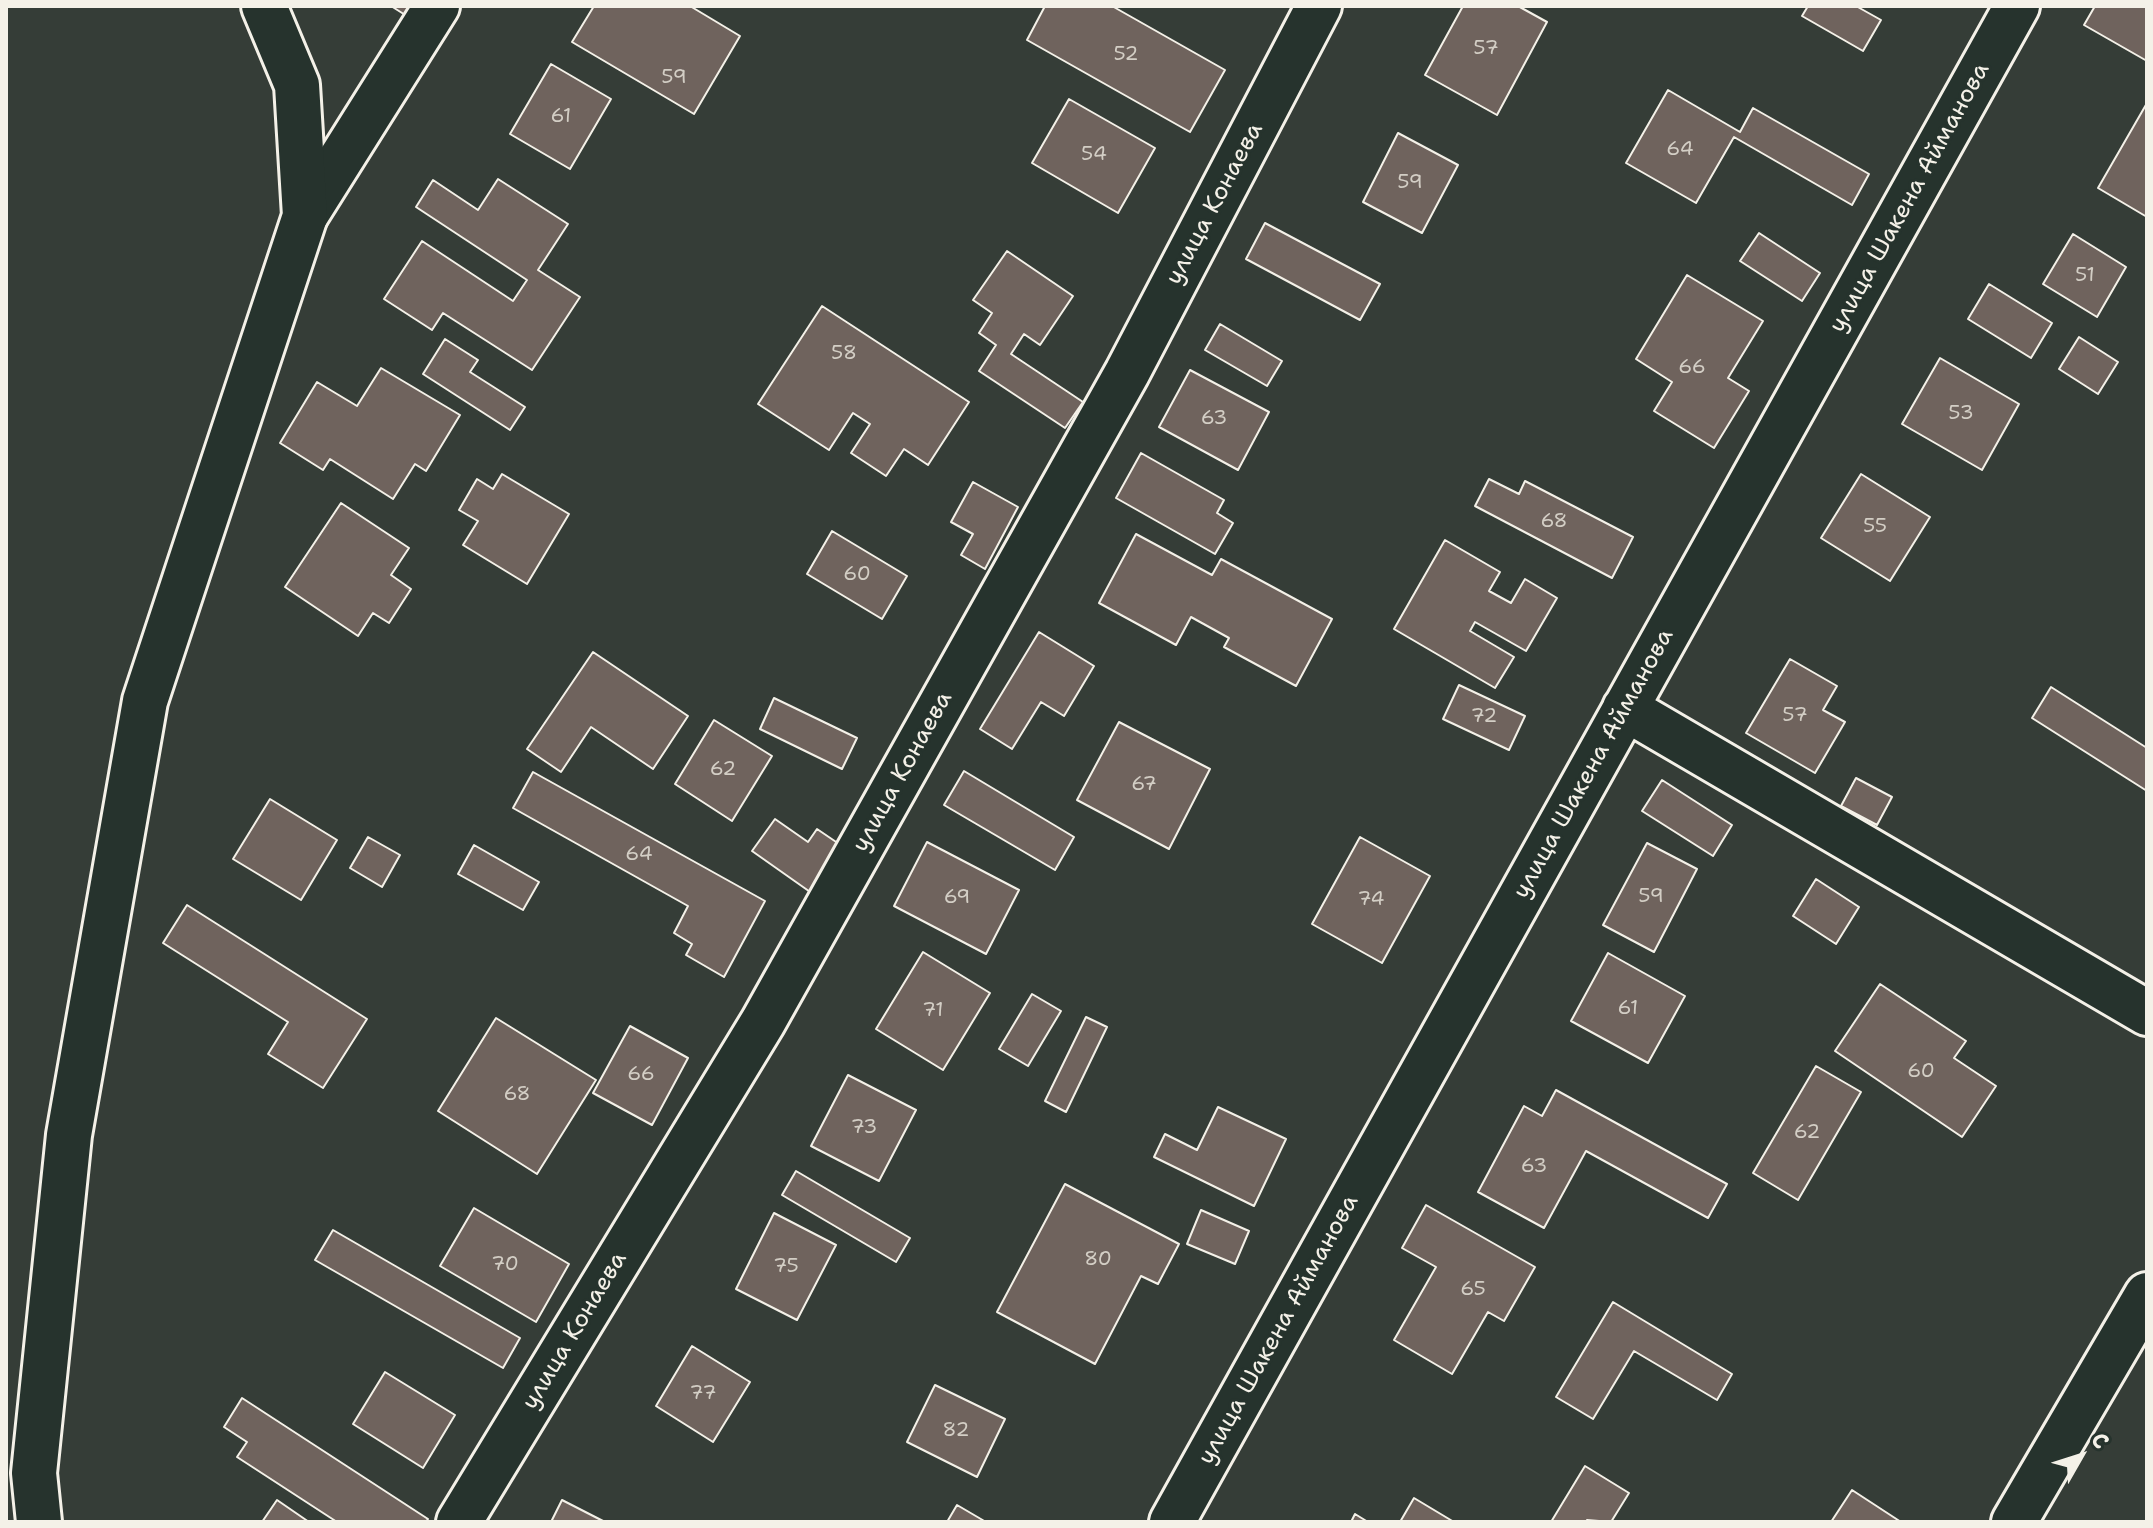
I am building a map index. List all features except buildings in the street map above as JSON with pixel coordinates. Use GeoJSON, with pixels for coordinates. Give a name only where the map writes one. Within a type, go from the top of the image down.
{"type":"FeatureCollection","features":[{"type":"Feature","properties":{"kind":"street"},"geometry":{"type":"LineString","coordinates":[[264,6],[297,85],[305,216]]}},
{"type":"Feature","properties":{"kind":"street"},"geometry":{"type":"LineString","coordinates":[[39,1522],[34,1473],[69,1135],[145,701],[305,216],[437,6]]}},
{"type":"Feature","properties":{"kind":"street","name":"улица Конаева"},"geometry":{"type":"LineString","coordinates":[[459,1522],[763,1022],[1127,373],[1319,6]]}},
{"type":"Feature","properties":{"kind":"street","name":"улица Шакена Айманова"},"geometry":{"type":"LineString","coordinates":[[1172,1522],[2017,6]]}},
{"type":"Feature","properties":{"kind":"street"},"geometry":{"type":"LineString","coordinates":[[1625,708],[2147,1013]]}},
{"type":"Feature","properties":{"kind":"street"},"geometry":{"type":"LineString","coordinates":[[2014,1522],[2147,1295]]}}]}
